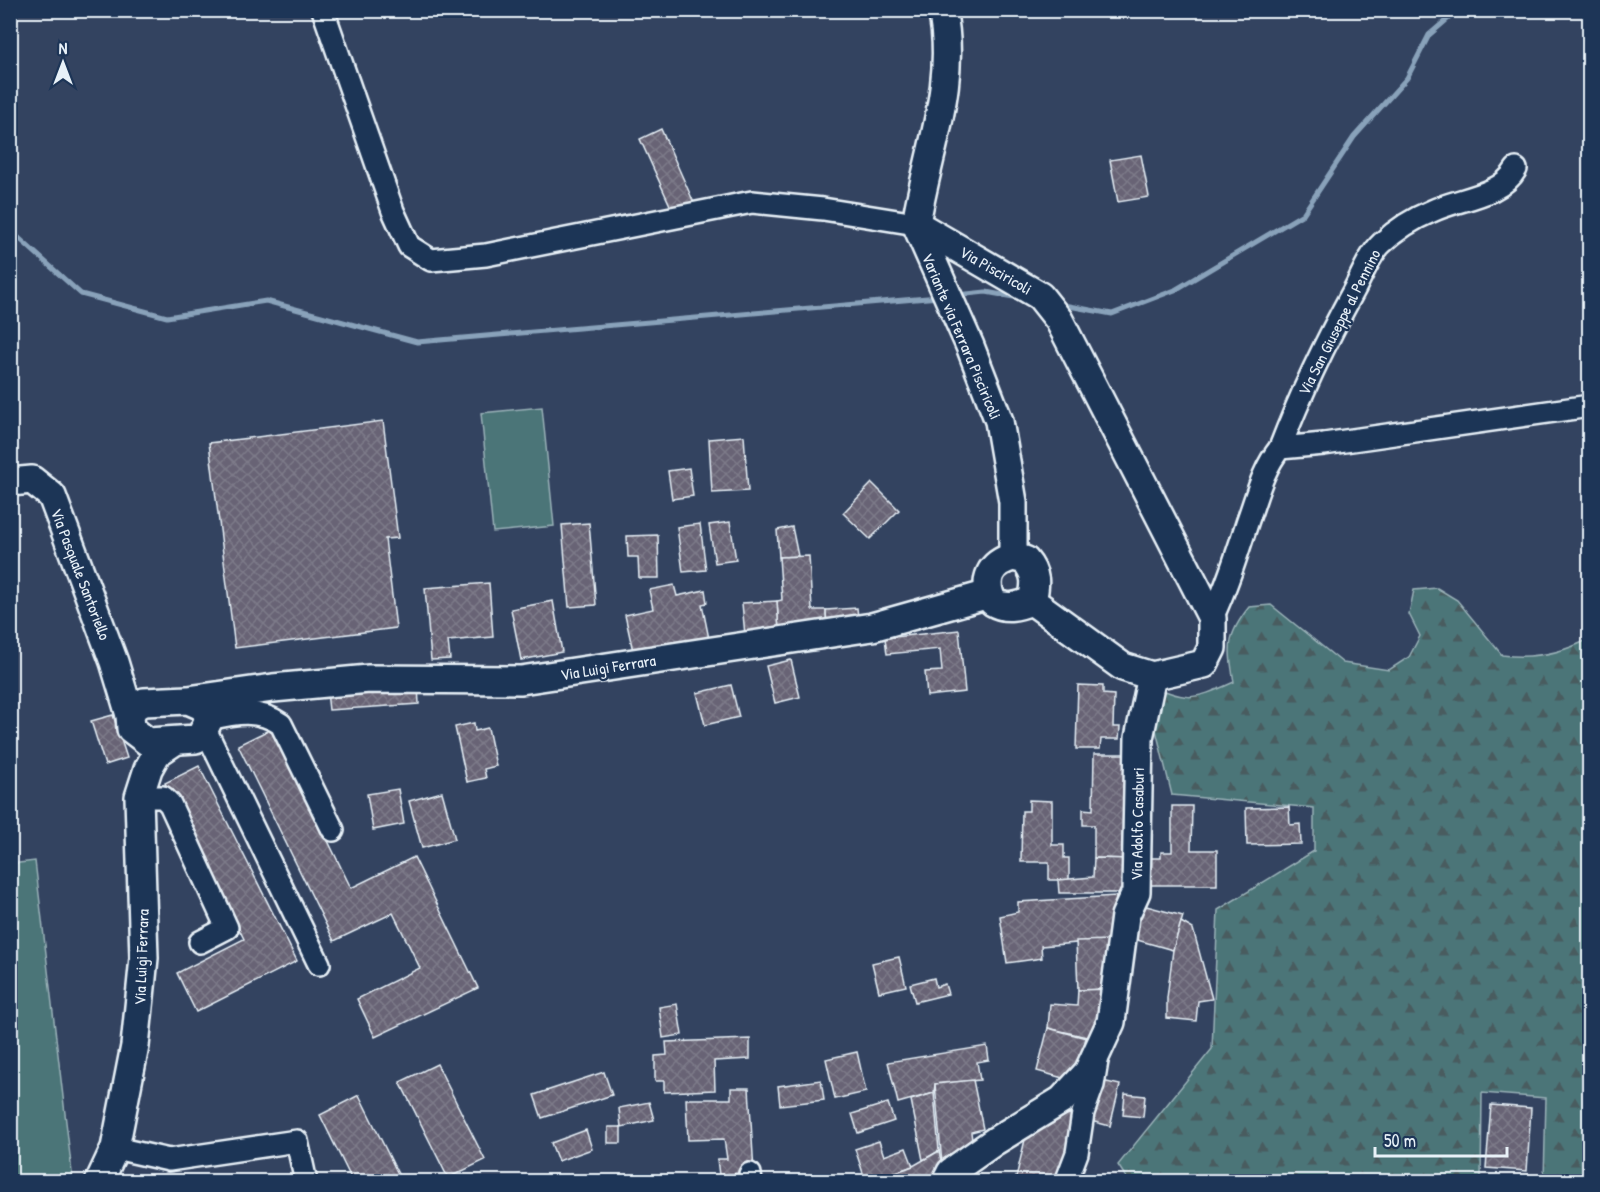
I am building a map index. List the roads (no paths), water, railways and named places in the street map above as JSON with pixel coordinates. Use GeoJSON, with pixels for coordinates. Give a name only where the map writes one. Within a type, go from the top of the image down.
{"type":"FeatureCollection","features":[{"type":"Feature","properties":{"kind":"street"},"geometry":{"type":"LineString","coordinates":[[323,10],[393,212],[410,246],[431,260],[486,255],[752,202],[823,209],[925,229],[948,54],[942,10]]}},
{"type":"Feature","properties":{"kind":"street","name":"Via San Giuseppe al Pennino"},"geometry":{"type":"LineString","coordinates":[[1212,618],[1226,589],[1261,482],[1280,448],[1294,409],[1337,321],[1380,244],[1401,228],[1432,211],[1500,186],[1510,179],[1516,169]]}},
{"type":"Feature","properties":{"kind":"street","name":"Variante via Ferrara Pisciricoli"},"geometry":{"type":"LineString","coordinates":[[925,229],[933,267],[970,346],[999,421],[1013,502],[1013,557]]}},
{"type":"Feature","properties":{"kind":"street","name":"Via Pisciricoli"},"geometry":{"type":"LineString","coordinates":[[925,229],[1040,296],[1059,320],[1212,618]]}},
{"type":"Feature","properties":{"kind":"street"},"geometry":{"type":"LineString","coordinates":[[1280,448],[1324,444],[1590,406]]}},
{"type":"Feature","properties":{"kind":"street","name":"Via Pasquale Santoriello"},"geometry":{"type":"LineString","coordinates":[[10,482],[32,480],[52,496],[114,662],[132,724],[140,797]]}},
{"type":"Feature","properties":{"kind":"street"},"geometry":{"type":"LineString","coordinates":[[1013,557],[1025,560],[1032,567],[1036,584],[1032,601],[1011,607],[1004,607],[993,602],[989,594],[990,572],[1000,561],[1013,557]]}},
{"type":"Feature","properties":{"kind":"street","name":"Via Luigi Ferrara"},"geometry":{"type":"LineString","coordinates":[[99,1182],[115,1148],[135,1046],[144,958],[140,797],[148,769],[157,753],[201,723],[273,688],[369,679],[521,680],[872,627],[989,594]]}},
{"type":"Feature","properties":{"kind":"street"},"geometry":{"type":"LineString","coordinates":[[1032,601],[1123,667],[1152,676],[1204,664],[1212,648],[1212,618]]}},
{"type":"Feature","properties":{"kind":"street","name":"Via Pasquale Santoriello"},"geometry":{"type":"LineString","coordinates":[[114,662],[159,700]]}},
{"type":"Feature","properties":{"kind":"street","name":"Via Adolfo Casaburi"},"geometry":{"type":"LineString","coordinates":[[946,1182],[951,1172],[995,1141],[1062,1100],[1088,1072],[1111,1022],[1125,916],[1136,892],[1139,738],[1152,676]]}},
{"type":"Feature","properties":{"kind":"street"},"geometry":{"type":"LineString","coordinates":[[319,964],[201,723],[159,700],[135,706],[132,724],[148,742],[201,723],[251,713],[269,716],[281,724],[333,830]]}},
{"type":"Feature","properties":{"kind":"street"},"geometry":{"type":"LineString","coordinates":[[140,797],[162,797],[170,804],[228,928],[200,942]]}},
{"type":"Feature","properties":{"kind":"street"},"geometry":{"type":"LineString","coordinates":[[1066,1182],[1077,1153],[1083,1113],[1093,1084],[1099,1048]]}},
{"type":"Feature","properties":{"kind":"street"},"geometry":{"type":"LineString","coordinates":[[115,1148],[169,1160],[297,1141],[306,1182]]}},
{"type":"Feature","properties":{"kind":"waterway"},"geometry":{"type":"LineString","coordinates":[[1058,304],[1112,314],[1175,290],[1303,214],[1354,137],[1407,78],[1429,35],[1458,10]]}},
{"type":"Feature","properties":{"kind":"waterway"},"geometry":{"type":"LineString","coordinates":[[10,230],[81,294],[167,317],[266,301],[417,342],[939,297]]}},
{"type":"Feature","properties":{"kind":"waterway"},"geometry":{"type":"LineString","coordinates":[[957,295],[986,292],[1019,298]]}}]}
